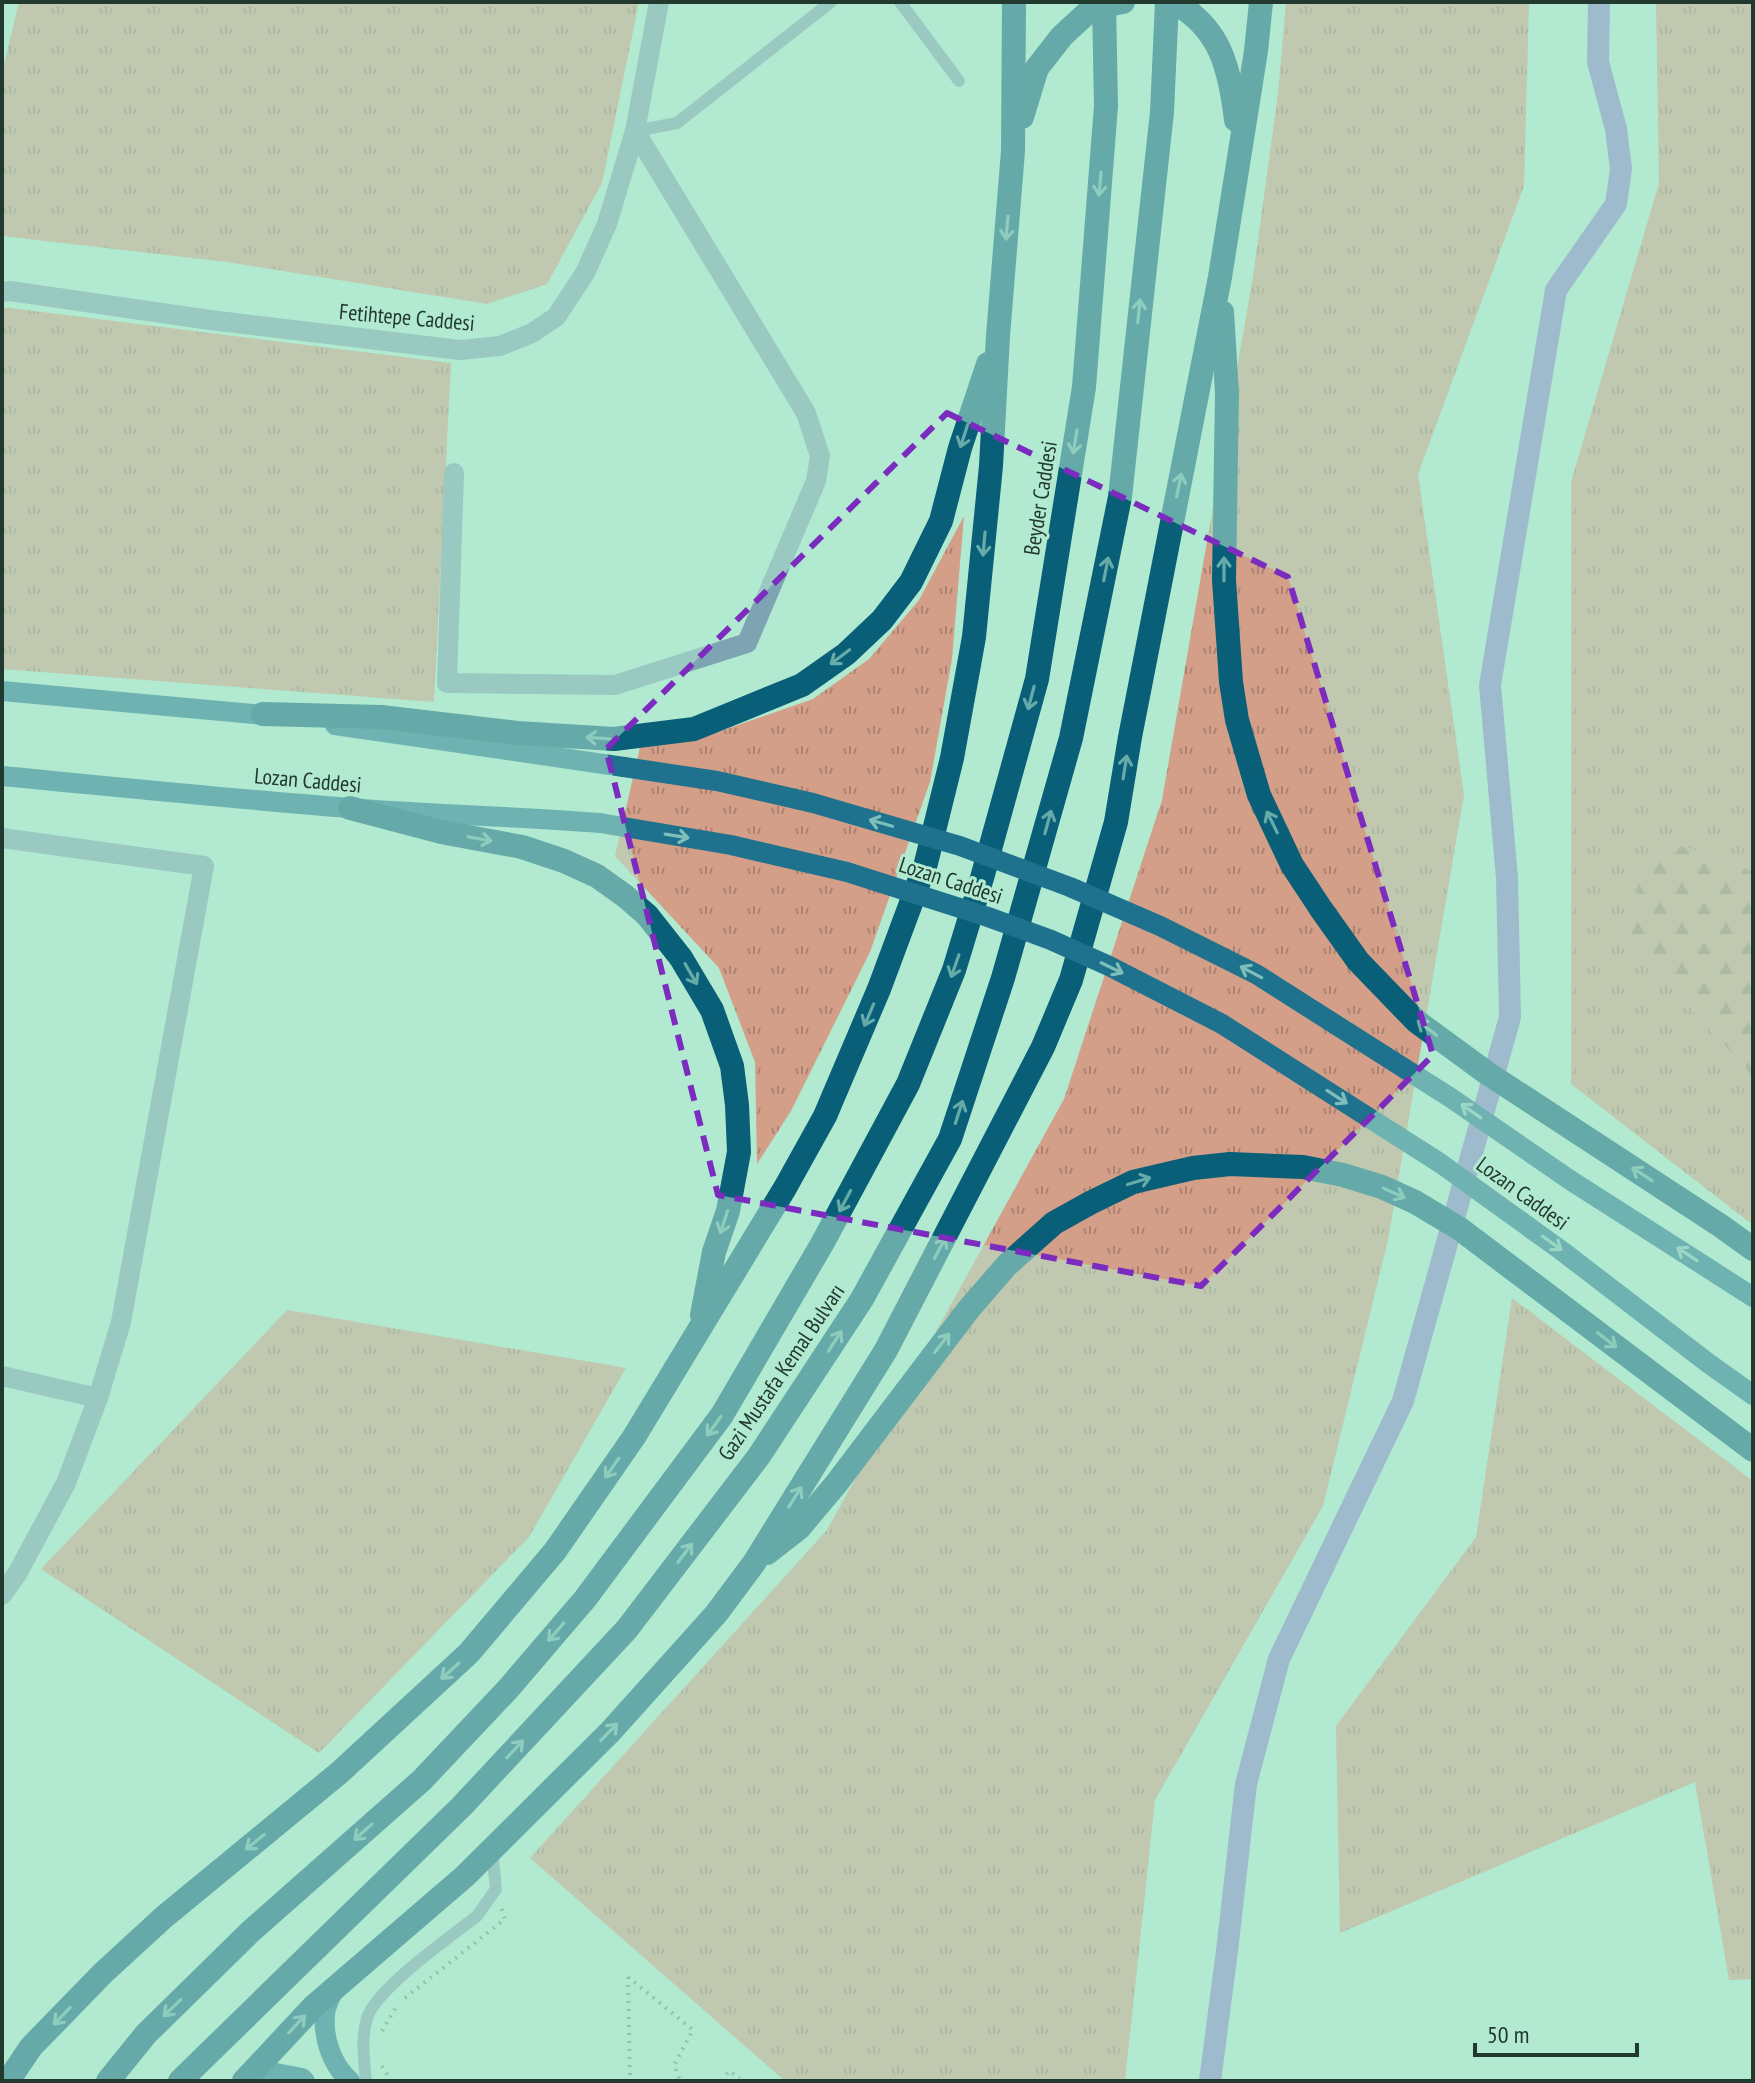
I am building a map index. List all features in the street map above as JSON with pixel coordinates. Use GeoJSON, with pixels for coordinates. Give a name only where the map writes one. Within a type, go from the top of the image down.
{"type":"FeatureCollection","features":[{"type":"Feature","properties":{"kind":"highway"},"geometry":{"type":"LineString","coordinates":[[8,2081],[31,2047],[103,1973],[154,1926],[339,1773],[469,1653],[555,1551],[634,1437],[825,1116],[879,989],[926,863],[952,758],[974,637],[991,466],[1013,151],[1014,2]]}},
{"type":"Feature","properties":{"kind":"highway","name":"Beyder Caddesi"},"geometry":{"type":"LineString","coordinates":[[978,892],[1037,679],[1084,387],[1106,106],[1104,2]]}},
{"type":"Feature","properties":{"kind":"highway"},"geometry":{"type":"LineString","coordinates":[[1013,151],[1037,68],[1062,36],[1087,13],[1123,2]]}},
{"type":"Feature","properties":{"kind":"highway","name":"Gazi Mustafa Kemal Bulvarı"},"geometry":{"type":"LineString","coordinates":[[180,2081],[462,1806],[627,1629],[759,1456],[862,1299],[950,1139],[1003,978],[1071,738],[1120,497],[1162,112],[1167,2]]}},
{"type":"Feature","properties":{"kind":"highway"},"geometry":{"type":"LineString","coordinates":[[1173,2],[1194,14],[1219,45],[1232,88],[1240,150]]}},
{"type":"Feature","properties":{"kind":"highway"},"geometry":{"type":"LineString","coordinates":[[249,2075],[314,2006],[492,1850],[610,1732],[716,1614],[754,1563],[886,1350],[1043,1047],[1071,980],[1116,822],[1220,277],[1261,2]]}},
{"type":"Feature","properties":{"kind":"highway"},"geometry":{"type":"LineString","coordinates":[[1220,277],[1227,393],[1224,580],[1228,651],[1237,720],[1259,795],[1292,865],[1358,961],[1416,1021],[1487,1073],[1753,1249]]}},
{"type":"Feature","properties":{"kind":"highway"},"geometry":{"type":"LineString","coordinates":[[263,714],[381,717],[517,733],[614,739],[694,729],[802,685],[846,654],[882,620],[911,582],[941,521],[960,448],[998,336]]}},
{"type":"Feature","properties":{"kind":"highway"},"geometry":{"type":"LineString","coordinates":[[350,808],[441,832],[522,847],[564,861],[597,876],[625,896],[647,915],[681,958],[712,1010],[732,1066],[738,1121],[739,1152],[728,1211],[714,1252],[699,1331]]}},
{"type":"Feature","properties":{"kind":"highway","name":"Gazi Mustafa Kemal Bulvarı"},"geometry":{"type":"LineString","coordinates":[[108,2081],[146,2034],[250,1932],[422,1780],[508,1689],[585,1599],[722,1415],[822,1244],[908,1084],[954,970],[978,892]]}},
{"type":"Feature","properties":{"kind":"highway"},"geometry":{"type":"LineString","coordinates":[[754,1563],[799,1528],[968,1310],[1007,1265],[1054,1223],[1090,1203],[1133,1182],[1193,1168],[1230,1164],[1303,1167],[1382,1187],[1415,1202],[1460,1229],[1753,1450]]}},
{"type":"Feature","properties":{"kind":"main road","name":"Lozan Caddesi"},"geometry":{"type":"LineString","coordinates":[[2,691],[263,714],[717,781],[813,803],[960,846],[1070,887],[1160,926],[1256,974],[1753,1297]]}},
{"type":"Feature","properties":{"kind":"main road","name":"Lozan Caddesi"},"geometry":{"type":"LineString","coordinates":[[2,776],[350,808],[600,823],[731,845],[847,872],[988,917],[1109,966],[1222,1024],[1440,1163],[1753,1395]]}},
{"type":"Feature","properties":{"kind":"main road"},"geometry":{"type":"LineString","coordinates":[[334,1988],[324,2013],[328,2047],[339,2072],[350,2081]]}},
{"type":"Feature","properties":{"kind":"main road"},"geometry":{"type":"LineString","coordinates":[[249,2075],[302,2078],[305,2081]]}},
{"type":"Feature","properties":{"kind":"street","name":"Fetihtepe Caddesi"},"geometry":{"type":"LineString","coordinates":[[5,289],[210,320],[460,350],[500,346],[532,333],[556,317],[585,273],[607,224],[635,131],[659,2]]}},
{"type":"Feature","properties":{"kind":"street"},"geometry":{"type":"LineString","coordinates":[[454,473],[447,683],[615,685],[747,643],[816,481],[820,456],[806,413],[635,131]]}},
{"type":"Feature","properties":{"kind":"street"},"geometry":{"type":"LineString","coordinates":[[2,838],[204,866],[121,1322],[98,1398],[66,1483],[17,1574],[2,1595]]}},
{"type":"Feature","properties":{"kind":"street"},"geometry":{"type":"LineString","coordinates":[[2,1376],[98,1398]]}},
{"type":"Feature","properties":{"kind":"lane"},"geometry":{"type":"LineString","coordinates":[[635,131],[677,123],[831,2]]}},
{"type":"Feature","properties":{"kind":"lane"},"geometry":{"type":"LineString","coordinates":[[900,2],[959,81]]}},
{"type":"Feature","properties":{"kind":"lane"},"geometry":{"type":"LineString","coordinates":[[366,2081],[363,2044],[367,2016],[385,1990],[477,1916],[496,1889],[492,1850]]}},
{"type":"Feature","properties":{"kind":"path"},"geometry":{"type":"LineString","coordinates":[[380,2034],[399,2003],[505,1919],[496,1889]]}},
{"type":"Feature","properties":{"kind":"path"},"geometry":{"type":"LineString","coordinates":[[630,2081],[628,1977],[693,2030],[674,2065],[680,2081]]}},
{"type":"Feature","properties":{"kind":"path"},"geometry":{"type":"LineString","coordinates":[[379,2061],[391,2081]]}},
{"type":"Feature","properties":{"kind":"path"},"geometry":{"type":"LineString","coordinates":[[722,2081],[729,2071],[740,2078]]}},
{"type":"Feature","properties":{"kind":"highlighted area"},"geometry":{"type":"Polygon","coordinates":[[[947,413],[1288,577],[1433,1055],[1201,1286],[718,1195],[606,749],[947,413]]]}},
{"type":"Feature","properties":{"kind":"green space"},"geometry":{"type":"Polygon","coordinates":[[[19,2],[639,2],[602,183],[547,284],[487,304],[227,262],[2,236],[2,73],[19,2]]]}},
{"type":"Feature","properties":{"kind":"green space"},"geometry":{"type":"Polygon","coordinates":[[[1286,2],[1529,2],[1524,186],[1418,474],[1464,795],[1388,1240],[1323,1506],[1155,1800],[1125,2081],[785,2081],[530,1858],[827,1530],[1064,1099],[1162,800],[1253,277],[1278,93],[1286,2]]]}},
{"type":"Feature","properties":{"kind":"green space"},"geometry":{"type":"Polygon","coordinates":[[[1656,2],[1753,2],[1753,871],[1682,846],[1640,868],[1630,940],[1753,1077],[1753,1225],[1571,1084],[1571,482],[1659,183],[1656,2]]]}},
{"type":"Feature","properties":{"kind":"green space"},"geometry":{"type":"Polygon","coordinates":[[[2,307],[451,363],[434,702],[2,669],[2,307]]]}},
{"type":"Feature","properties":{"kind":"green space"},"geometry":{"type":"Polygon","coordinates":[[[964,516],[952,659],[930,782],[870,952],[791,1111],[757,1164],[755,1062],[719,968],[615,856],[640,747],[712,734],[813,699],[869,659],[919,600],[964,516]]]}},
{"type":"Feature","properties":{"kind":"green space"},"geometry":{"type":"Polygon","coordinates":[[[1682,846],[1753,871],[1753,1077],[1630,940],[1640,868],[1682,846]]]}},
{"type":"Feature","properties":{"kind":"green space"},"geometry":{"type":"Polygon","coordinates":[[[1512,1298],[1753,1481],[1753,1979],[1729,1980],[1695,1782],[1340,1933],[1336,1726],[1476,1537],[1512,1298]]]}},
{"type":"Feature","properties":{"kind":"green space"},"geometry":{"type":"Polygon","coordinates":[[[287,1310],[626,1368],[529,1537],[319,1753],[41,1569],[287,1310]]]}},
{"type":"Feature","properties":{"kind":"waterway"},"geometry":{"type":"LineString","coordinates":[[1210,2081],[1246,1784],[1279,1659],[1403,1401],[1510,1017],[1507,878],[1490,685],[1556,290],[1616,204],[1621,169],[1616,129],[1598,62],[1599,2]]}}]}
